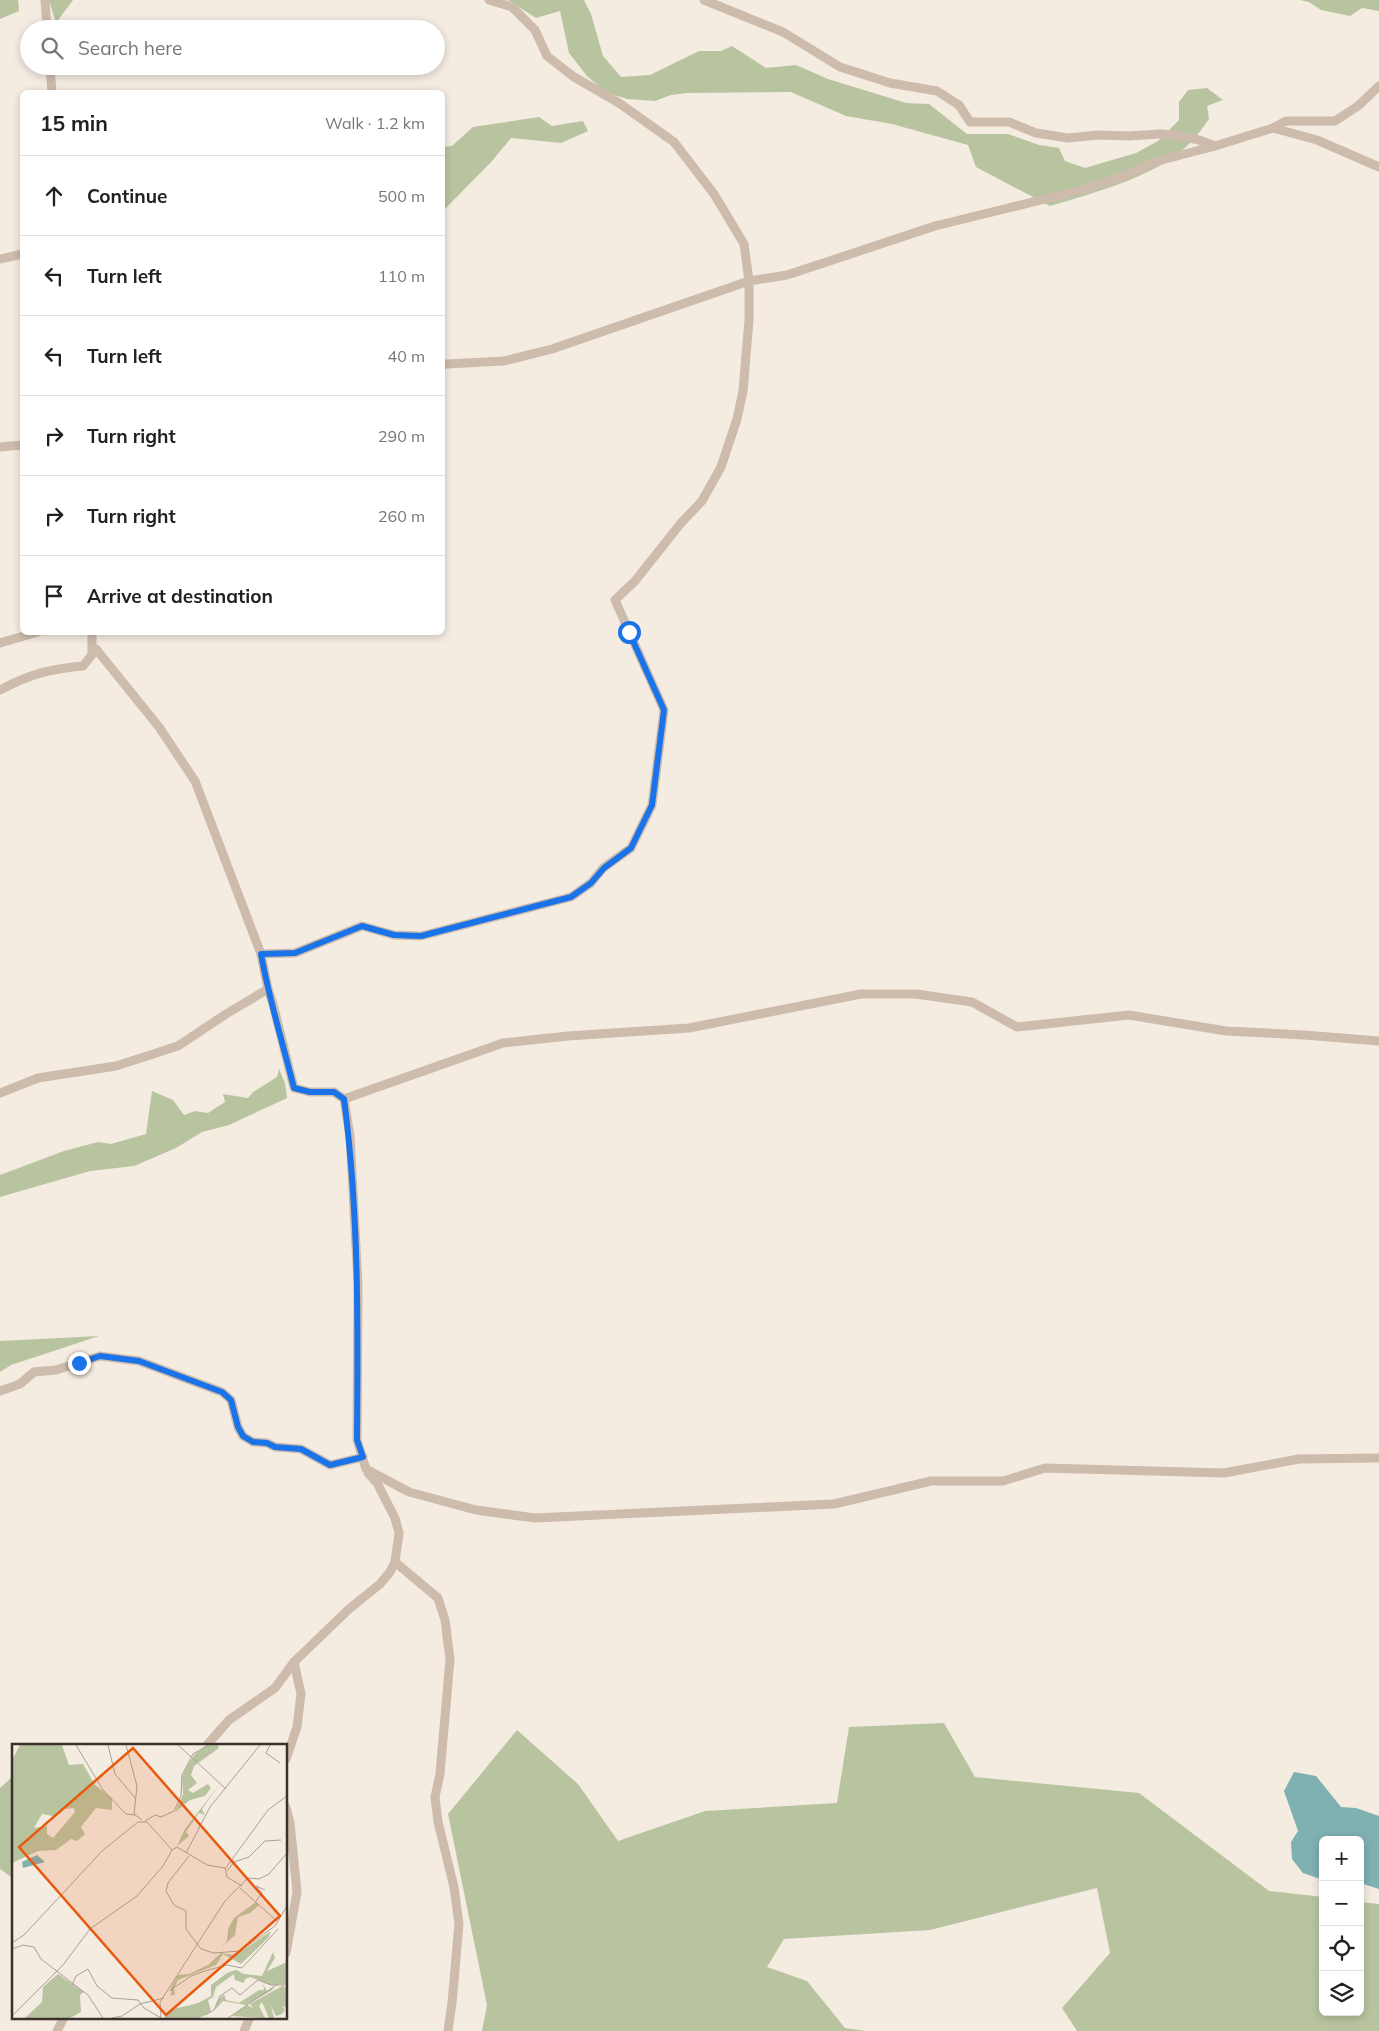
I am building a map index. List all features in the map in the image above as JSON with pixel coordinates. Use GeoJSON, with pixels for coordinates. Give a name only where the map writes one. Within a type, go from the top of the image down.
{"type":"FeatureCollection","features":[{"type":"Feature","properties":{"kind":"street"},"geometry":{"type":"LineString","coordinates":[[45,0],[46,20]]}},
{"type":"Feature","properties":{"kind":"street"},"geometry":{"type":"LineString","coordinates":[[261,954],[295,953],[362,926],[394,935],[421,936],[571,897],[591,883],[604,868],[631,848],[652,805],[664,710],[615,600],[635,581],[681,523],[702,501],[721,467],[737,419],[743,391],[749,320],[749,282],[744,244],[714,194],[674,142],[620,103],[574,77],[547,56],[534,30],[512,7],[489,0]]}},
{"type":"Feature","properties":{"kind":"street"},"geometry":{"type":"LineString","coordinates":[[704,0],[783,32],[840,68],[890,84],[937,91],[959,105],[970,122],[1009,122],[1036,134],[1068,138],[1098,134],[1129,136],[1175,135],[1199,140],[1215,146]]}},
{"type":"Feature","properties":{"kind":"street"},"geometry":{"type":"LineString","coordinates":[[51,75],[52,90]]}},
{"type":"Feature","properties":{"kind":"street"},"geometry":{"type":"LineString","coordinates":[[445,364],[504,361],[552,348],[749,282],[787,275],[935,226],[1082,190],[1120,178],[1158,161],[1273,128],[1286,121],[1335,121],[1358,106],[1379,86]]}},
{"type":"Feature","properties":{"kind":"street"},"geometry":{"type":"LineString","coordinates":[[1273,128],[1317,140],[1379,167]]}},
{"type":"Feature","properties":{"kind":"street"},"geometry":{"type":"LineString","coordinates":[[0,259],[20,254]]}},
{"type":"Feature","properties":{"kind":"street"},"geometry":{"type":"LineString","coordinates":[[0,447],[20,445]]}},
{"type":"Feature","properties":{"kind":"street"},"geometry":{"type":"LineString","coordinates":[[0,642],[27,635]]}},
{"type":"Feature","properties":{"kind":"street"},"geometry":{"type":"LineString","coordinates":[[92,635],[92,654],[96,649]]}},
{"type":"Feature","properties":{"kind":"street"},"geometry":{"type":"LineString","coordinates":[[96,649],[159,727],[195,781],[261,954],[268,989],[294,1088],[310,1092],[334,1092],[344,1099],[350,1136],[358,1284],[357,1440],[366,1469],[377,1483],[395,1518],[399,1533],[395,1562],[390,1572],[380,1584],[349,1610],[294,1662],[275,1688],[230,1720],[208,1744]]}},
{"type":"Feature","properties":{"kind":"street"},"geometry":{"type":"LineString","coordinates":[[0,690],[24,677],[57,668],[83,666],[96,649]]}},
{"type":"Feature","properties":{"kind":"street"},"geometry":{"type":"LineString","coordinates":[[0,1093],[38,1078],[116,1066],[178,1046],[268,989]]}},
{"type":"Feature","properties":{"kind":"street"},"geometry":{"type":"LineString","coordinates":[[344,1099],[503,1043],[568,1036],[689,1028],[861,994],[916,994],[972,1002],[1017,1027],[1129,1015],[1226,1031],[1379,1041]]}},
{"type":"Feature","properties":{"kind":"street"},"geometry":{"type":"LineString","coordinates":[[0,1391],[20,1384],[34,1372],[56,1370],[100,1356],[139,1361],[222,1392],[231,1400],[238,1427],[243,1436],[253,1442],[267,1443],[275,1447],[301,1449],[330,1465],[363,1457]]}},
{"type":"Feature","properties":{"kind":"street"},"geometry":{"type":"LineString","coordinates":[[366,1469],[409,1492],[476,1510],[535,1518],[834,1504],[931,1481],[1003,1481],[1045,1468],[1224,1473],[1299,1458],[1379,1458]]}},
{"type":"Feature","properties":{"kind":"street"},"geometry":{"type":"LineString","coordinates":[[395,1562],[438,1598],[445,1620],[450,1659],[440,1774],[435,1797],[438,1822],[454,1887],[459,1924],[448,2031]]}},
{"type":"Feature","properties":{"kind":"street"},"geometry":{"type":"LineString","coordinates":[[288,1754],[298,1727],[301,1694],[294,1662]]}},
{"type":"Feature","properties":{"kind":"street"},"geometry":{"type":"LineString","coordinates":[[288,1815],[297,1892],[288,1942]]}},
{"type":"Feature","properties":{"kind":"street"},"geometry":{"type":"LineString","coordinates":[[57,2031],[64,2018]]}},
{"type":"Feature","properties":{"kind":"street"},"geometry":{"type":"LineString","coordinates":[[244,2031],[250,2018]]}},
{"type":"Feature","properties":{"kind":"green space"},"geometry":{"type":"Polygon","coordinates":[[[0,0],[18,0],[19,11],[0,19],[0,0]]]}},
{"type":"Feature","properties":{"kind":"green space"},"geometry":{"type":"Polygon","coordinates":[[[49,0],[73,0],[58,20],[55,20],[49,0]]]}},
{"type":"Feature","properties":{"kind":"green space"},"geometry":{"type":"Polygon","coordinates":[[[508,0],[584,0],[591,14],[603,56],[621,77],[650,75],[699,51],[721,51],[732,46],[766,68],[796,65],[828,79],[906,103],[929,104],[967,134],[1008,134],[1039,145],[1059,148],[1065,161],[1085,168],[1136,153],[1158,141],[1179,120],[1179,102],[1188,90],[1207,88],[1223,100],[1207,106],[1209,119],[1201,130],[1183,150],[1159,166],[1144,174],[1097,192],[1050,206],[976,167],[968,145],[892,124],[846,116],[791,92],[687,93],[671,95],[655,101],[627,99],[605,92],[587,76],[569,53],[560,11],[536,18],[508,0]]]}},
{"type":"Feature","properties":{"kind":"green space"},"geometry":{"type":"Polygon","coordinates":[[[1300,0],[1379,0],[1379,11],[1362,8],[1350,16],[1321,10],[1309,2],[1300,0]]]}},
{"type":"Feature","properties":{"kind":"green space"},"geometry":{"type":"Polygon","coordinates":[[[539,117],[552,126],[583,121],[588,131],[561,143],[511,138],[492,161],[445,209],[445,147],[452,146],[473,127],[539,117]]]}},
{"type":"Feature","properties":{"kind":"green space"},"geometry":{"type":"Polygon","coordinates":[[[279,1069],[285,1083],[287,1098],[229,1125],[202,1132],[176,1148],[134,1166],[90,1171],[0,1197],[0,1175],[64,1151],[98,1142],[111,1144],[146,1134],[152,1091],[173,1100],[184,1115],[195,1111],[208,1113],[225,1102],[223,1094],[248,1098],[253,1092],[277,1077],[279,1069]]]}},
{"type":"Feature","properties":{"kind":"green space"},"geometry":{"type":"Polygon","coordinates":[[[99,1336],[11,1365],[0,1372],[0,1341],[99,1336]]]}},
{"type":"Feature","properties":{"kind":"green space"},"geometry":{"type":"Polygon","coordinates":[[[944,1723],[975,1777],[1139,1793],[1269,1891],[1319,1897],[1319,2016],[1364,2016],[1364,1902],[1379,1904],[1379,2031],[1077,2031],[1062,2008],[1110,1953],[1097,1888],[930,1930],[784,1939],[767,1967],[807,1981],[845,2028],[866,2031],[482,2031],[487,2005],[448,1814],[517,1730],[578,1784],[618,1841],[705,1811],[837,1803],[849,1727],[944,1723]]]}},
{"type":"Feature","properties":{"kind":"green space"},"geometry":{"type":"Polygon","coordinates":[[[12,1778],[12,1878],[0,1869],[0,1788],[12,1778]]]}},
{"type":"Feature","properties":{"kind":"water"},"geometry":{"type":"Polygon","coordinates":[[[1294,1772],[1316,1776],[1341,1807],[1356,1808],[1379,1816],[1379,1889],[1364,1884],[1364,1836],[1319,1836],[1319,1879],[1303,1873],[1292,1859],[1291,1842],[1298,1831],[1284,1791],[1294,1772]]]}},
{"type":"Feature","properties":{"kind":"route"},"geometry":{"type":"LineString","coordinates":[[79,1363],[100,1356],[139,1361],[222,1392],[231,1400],[238,1427],[243,1436],[253,1442],[267,1443],[275,1447],[301,1449],[330,1465],[363,1457],[357,1440],[358,1284],[350,1136],[344,1099],[334,1092],[310,1092],[294,1088],[268,989],[261,954],[295,953],[362,926],[394,935],[421,936],[571,897],[591,883],[604,868],[631,848],[652,805],[664,710],[629,632]]}}]}
